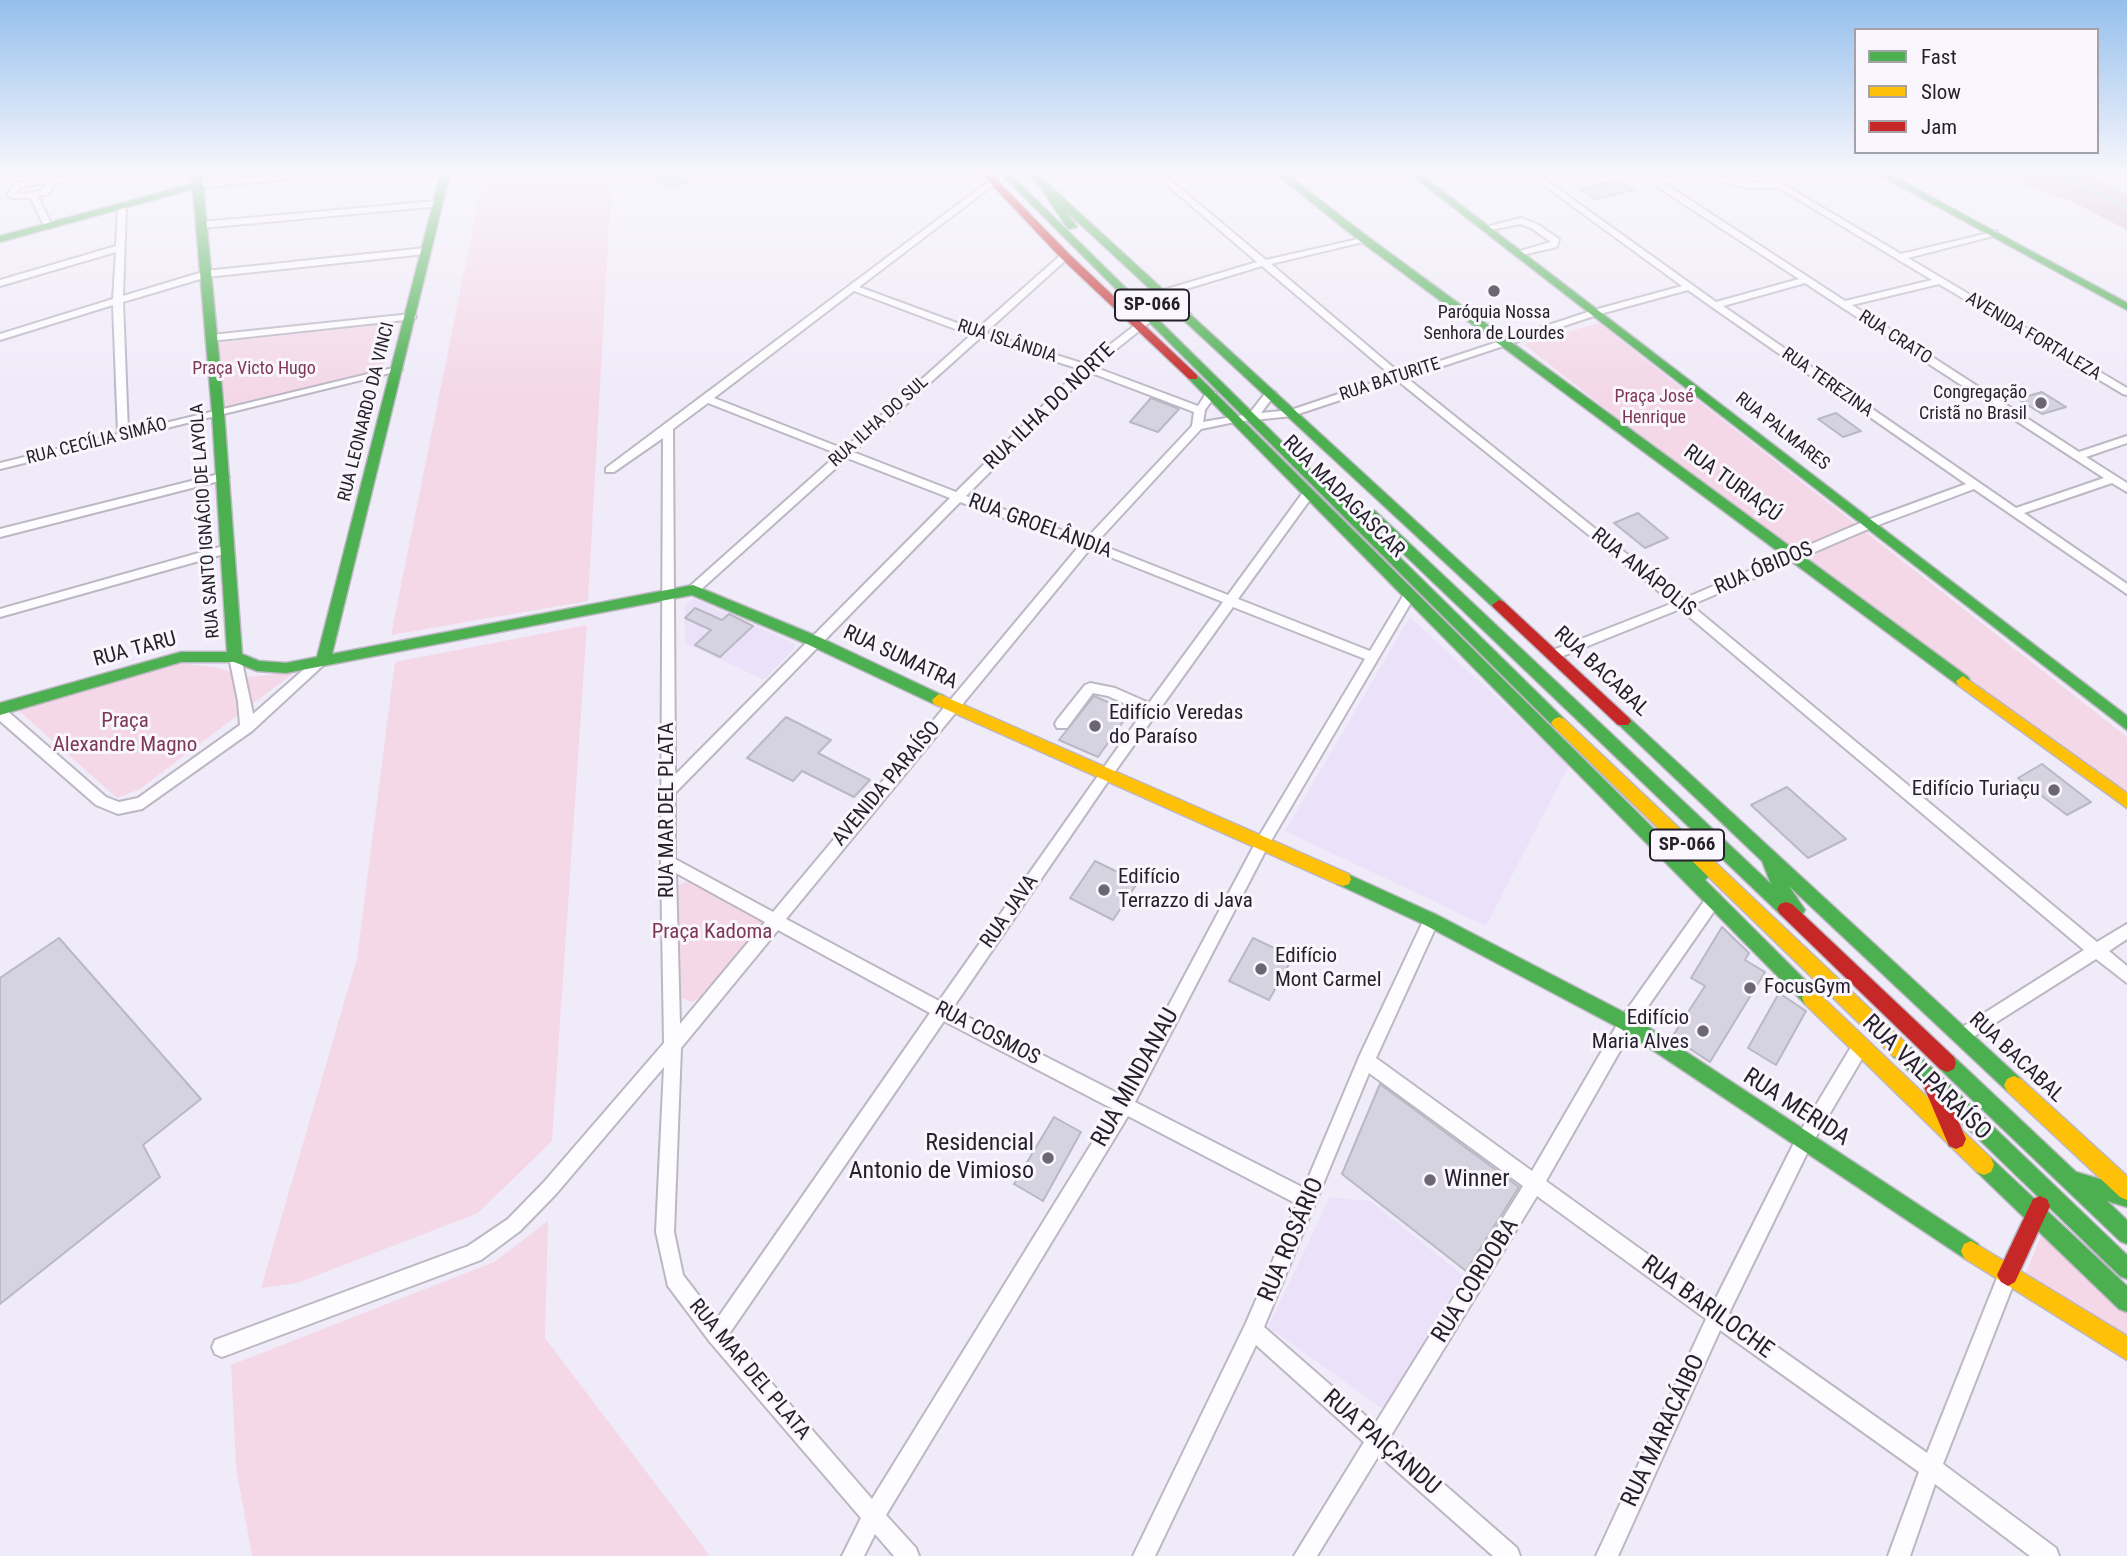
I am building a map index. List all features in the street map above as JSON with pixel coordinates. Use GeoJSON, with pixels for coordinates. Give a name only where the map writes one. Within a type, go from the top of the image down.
{"type":"FeatureCollection","features":[{"type":"Feature","properties":{"kind":"street","name":"RUA SANTO IGNÁCIO DE LAYOLA"},"geometry":{"type":"LineString","coordinates":[[204,246],[235,657]]}},
{"type":"Feature","properties":{"kind":"street","name":"RUA LEONARDO DA VINCI"},"geometry":{"type":"LineString","coordinates":[[323,660],[411,317],[426,246]]}},
{"type":"Feature","properties":{"kind":"street"},"geometry":{"type":"LineString","coordinates":[[610,470],[668,429],[906,246]]}},
{"type":"Feature","properties":{"kind":"street","name":"RUA MADAGASCAR"},"geometry":{"type":"LineString","coordinates":[[1056,246],[1065,256],[1150,319],[1235,419],[1669,853]]}},
{"type":"Feature","properties":{"kind":"street","name":"SP-066"},"geometry":{"type":"LineString","coordinates":[[1070,246],[1260,414],[2127,1234]]}},
{"type":"Feature","properties":{"kind":"street","name":"SP-066"},"geometry":{"type":"LineString","coordinates":[[1088,246],[1150,319]]}},
{"type":"Feature","properties":{"kind":"street","name":"RUA BACABAL"},"geometry":{"type":"LineString","coordinates":[[1111,246],[2127,1190]]}},
{"type":"Feature","properties":{"kind":"street","name":"RUA ANÁPOLIS"},"geometry":{"type":"LineString","coordinates":[[1243,246],[1399,377],[1682,604],[2127,976]]}},
{"type":"Feature","properties":{"kind":"street"},"geometry":{"type":"LineString","coordinates":[[1163,293],[1264,263],[1336,246]]}},
{"type":"Feature","properties":{"kind":"street","name":"RUA TURIAÇÚ"},"geometry":{"type":"LineString","coordinates":[[1373,246],[2127,802]]}},
{"type":"Feature","properties":{"kind":"street","name":"RUA PALMARES"},"geometry":{"type":"LineString","coordinates":[[1509,246],[2127,724]]}},
{"type":"Feature","properties":{"kind":"street"},"geometry":{"type":"LineString","coordinates":[[1520,254],[1551,246]]}},
{"type":"Feature","properties":{"kind":"street","name":"RUA TEREZINA"},"geometry":{"type":"LineString","coordinates":[[1632,246],[2127,590]]}},
{"type":"Feature","properties":{"kind":"street","name":"RUA CRATO"},"geometry":{"type":"LineString","coordinates":[[1753,246],[2127,488]]}},
{"type":"Feature","properties":{"kind":"street","name":"AVENIDA FORTALEZA"},"geometry":{"type":"LineString","coordinates":[[1881,246],[2127,393]]}},
{"type":"Feature","properties":{"kind":"street"},"geometry":{"type":"LineString","coordinates":[[1900,257],[1945,246]]}},
{"type":"Feature","properties":{"kind":"street"},"geometry":{"type":"LineString","coordinates":[[2017,246],[2127,307]]}},
{"type":"Feature","properties":{"kind":"street"},"geometry":{"type":"LineString","coordinates":[[0,283],[119,248],[123,435]]}},
{"type":"Feature","properties":{"kind":"street"},"geometry":{"type":"LineString","coordinates":[[0,337],[206,274],[425,251]]}},
{"type":"Feature","properties":{"kind":"street","name":"RUA ILHA DO SUL"},"geometry":{"type":"LineString","coordinates":[[693,590],[1065,256]]}},
{"type":"Feature","properties":{"kind":"street"},"geometry":{"type":"LineString","coordinates":[[1715,305],[1805,280]]}},
{"type":"Feature","properties":{"kind":"street"},"geometry":{"type":"LineString","coordinates":[[1843,304],[1939,281]]}},
{"type":"Feature","properties":{"kind":"street","name":"RUA BATURITE"},"geometry":{"type":"LineString","coordinates":[[1197,427],[1260,414],[1292,413],[1597,312],[1689,287]]}},
{"type":"Feature","properties":{"kind":"street","name":"RUA ISLÂNDIA"},"geometry":{"type":"LineString","coordinates":[[853,288],[977,334],[1087,368],[1200,410]]}},
{"type":"Feature","properties":{"kind":"street"},"geometry":{"type":"LineString","coordinates":[[1150,319],[1186,315]]}},
{"type":"Feature","properties":{"kind":"street"},"geometry":{"type":"LineString","coordinates":[[211,338],[411,317]]}},
{"type":"Feature","properties":{"kind":"street","name":"RUA ILHA DO NORTE"},"geometry":{"type":"LineString","coordinates":[[669,790],[814,640],[1087,368],[1150,319]]}},
{"type":"Feature","properties":{"kind":"street","name":"RUA CECÍLIA SIMÃO"},"geometry":{"type":"LineString","coordinates":[[0,466],[397,370]]}},
{"type":"Feature","properties":{"kind":"street"},"geometry":{"type":"LineString","coordinates":[[1260,414],[1271,393]]}},
{"type":"Feature","properties":{"kind":"street"},"geometry":{"type":"LineString","coordinates":[[1197,427],[1200,410],[1211,394]]}},
{"type":"Feature","properties":{"kind":"street","name":"RUA GROELÂNDIA"},"geometry":{"type":"LineString","coordinates":[[707,399],[957,497],[1088,544],[1371,657]]}},
{"type":"Feature","properties":{"kind":"street","name":"SP-066"},"geometry":{"type":"LineString","coordinates":[[1260,414],[1341,504],[1484,650],[2127,1269]]}},
{"type":"Feature","properties":{"kind":"street","name":"AVENIDA PARAÍSO"},"geometry":{"type":"LineString","coordinates":[[222,1347],[474,1253],[514,1225],[550,1188],[670,1048],[1088,544],[1197,427]]}},
{"type":"Feature","properties":{"kind":"street","name":"RUA MAR DEL PLATA"},"geometry":{"type":"LineString","coordinates":[[668,429],[668,862],[670,1048],[673,1073],[665,1232],[675,1279],[717,1335],[908,1556]]}},
{"type":"Feature","properties":{"kind":"street"},"geometry":{"type":"LineString","coordinates":[[2077,456],[2127,439]]}},
{"type":"Feature","properties":{"kind":"street"},"geometry":{"type":"LineString","coordinates":[[0,533],[223,477]]}},
{"type":"Feature","properties":{"kind":"street"},"geometry":{"type":"LineString","coordinates":[[2015,512],[2113,479]]}},
{"type":"Feature","properties":{"kind":"street"},"geometry":{"type":"LineString","coordinates":[[1295,480],[1341,504]]}},
{"type":"Feature","properties":{"kind":"street","name":"RUA ÓBIDOS"},"geometry":{"type":"LineString","coordinates":[[1553,654],[1682,604],[1868,524],[1975,485]]}},
{"type":"Feature","properties":{"kind":"street","name":"RUA JAVA"},"geometry":{"type":"LineString","coordinates":[[717,1335],[1106,773],[1229,599],[1308,494]]}},
{"type":"Feature","properties":{"kind":"street"},"geometry":{"type":"LineString","coordinates":[[0,613],[227,549]]}},
{"type":"Feature","properties":{"kind":"street"},"geometry":{"type":"LineString","coordinates":[[0,711],[101,802],[118,808],[142,803],[247,727],[323,660],[693,590]]}},
{"type":"Feature","properties":{"kind":"street","name":"RUA SUMATRA"},"geometry":{"type":"LineString","coordinates":[[693,590],[814,640],[952,706],[1263,842],[1431,920]]}},
{"type":"Feature","properties":{"kind":"street","name":"RUA MINDANAU"},"geometry":{"type":"LineString","coordinates":[[853,1556],[873,1517],[1125,1105],[1263,842],[1410,594]]}},
{"type":"Feature","properties":{"kind":"street","name":"RUA TARU"},"geometry":{"type":"LineString","coordinates":[[0,711],[181,657],[235,657],[257,666],[286,668],[323,660]]}},
{"type":"Feature","properties":{"kind":"street"},"geometry":{"type":"LineString","coordinates":[[235,657],[245,701],[247,727]]}},
{"type":"Feature","properties":{"kind":"street"},"geometry":{"type":"LineString","coordinates":[[1062,724],[1090,688],[1110,691],[1153,710]]}},
{"type":"Feature","properties":{"kind":"street"},"geometry":{"type":"LineString","coordinates":[[1669,853],[1738,894]]}},
{"type":"Feature","properties":{"kind":"street","name":"RUA VALPARAÍSO"},"geometry":{"type":"LineString","coordinates":[[1669,853],[1860,1047],[2127,1301]]}},
{"type":"Feature","properties":{"kind":"street"},"geometry":{"type":"LineString","coordinates":[[1769,857],[1782,890],[1809,929],[1834,958]]}},
{"type":"Feature","properties":{"kind":"street","name":"RUA COSMOS"},"geometry":{"type":"LineString","coordinates":[[668,862],[942,1011],[1308,1200]]}},
{"type":"Feature","properties":{"kind":"street","name":"RUA CORDOBA"},"geometry":{"type":"LineString","coordinates":[[1305,1556],[1536,1182],[1627,1023],[1714,899]]}},
{"type":"Feature","properties":{"kind":"street","name":"RUA MERIDA"},"geometry":{"type":"LineString","coordinates":[[1431,920],[1627,1023],[2008,1275],[2127,1349]]}},
{"type":"Feature","properties":{"kind":"street","name":"RUA ROSÁRIO"},"geometry":{"type":"LineString","coordinates":[[1144,1556],[1253,1330],[1366,1061],[1431,920]]}},
{"type":"Feature","properties":{"kind":"street"},"geometry":{"type":"LineString","coordinates":[[1962,1036],[2127,930]]}},
{"type":"Feature","properties":{"kind":"street","name":"RUA MARACÁIBO"},"geometry":{"type":"LineString","coordinates":[[1607,1556],[1717,1316],[1804,1141],[1860,1047]]}},
{"type":"Feature","properties":{"kind":"street","name":"RUA BARILOCHE"},"geometry":{"type":"LineString","coordinates":[[1366,1061],[1931,1468],[2048,1556]]}},
{"type":"Feature","properties":{"kind":"street"},"geometry":{"type":"LineString","coordinates":[[1933,1082],[1940,1107],[1956,1139]]}},
{"type":"Feature","properties":{"kind":"street"},"geometry":{"type":"LineString","coordinates":[[1899,1556],[1931,1468],[2035,1214],[2049,1194],[2070,1179],[2127,1197]]}},
{"type":"Feature","properties":{"kind":"street","name":"RUA PAIÇANDU"},"geometry":{"type":"LineString","coordinates":[[1253,1330],[1509,1556]]}},
{"type":"Feature","properties":{"kind":"shaded area"},"geometry":{"type":"Polygon","coordinates":[[[694,599],[794,643],[795,648],[764,680],[685,643],[685,605],[694,599]]]}},
{"type":"Feature","properties":{"kind":"shaded area"},"geometry":{"type":"Polygon","coordinates":[[[1410,617],[1569,765],[1486,926],[1285,831],[1410,617]]]}},
{"type":"Feature","properties":{"kind":"shaded area"},"geometry":{"type":"Polygon","coordinates":[[[1330,1197],[1370,1201],[1464,1276],[1383,1409],[1268,1327],[1330,1197]]]}},
{"type":"Feature","properties":{"kind":"green space"},"geometry":{"type":"Polygon","coordinates":[[[469,246],[608,246],[588,601],[391,635],[469,246]]]}},
{"type":"Feature","properties":{"kind":"green space","name":"Praça Victo Hugo"},"geometry":{"type":"Polygon","coordinates":[[[394,323],[383,369],[226,406],[216,343],[394,323]]]}},
{"type":"Feature","properties":{"kind":"green space","name":"Praça José Henrique"},"geometry":{"type":"Polygon","coordinates":[[[1599,323],[2127,737],[2127,795],[1637,434],[1524,344],[1599,323]]]}},
{"type":"Feature","properties":{"kind":"green space"},"geometry":{"type":"Polygon","coordinates":[[[587,625],[552,1141],[478,1213],[297,1283],[261,1288],[357,958],[395,662],[587,625]]]}},
{"type":"Feature","properties":{"kind":"green space","name":"Praça Alexandre Magno"},"geometry":{"type":"Polygon","coordinates":[[[179,663],[214,667],[249,677],[295,672],[140,789],[117,798],[18,710],[179,663]]]}},
{"type":"Feature","properties":{"kind":"green space","name":"Praça Kadoma"},"geometry":{"type":"Polygon","coordinates":[[[688,881],[763,922],[707,993],[692,1002],[677,996],[678,885],[688,881]]]}},
{"type":"Feature","properties":{"kind":"green space"},"geometry":{"type":"Polygon","coordinates":[[[548,1221],[545,1338],[710,1556],[252,1556],[236,1467],[231,1365],[494,1262],[548,1221]]]}},
{"type":"Feature","properties":{"kind":"green space"},"geometry":{"type":"Polygon","coordinates":[[[2044,1229],[2127,1309],[2127,1335],[2026,1273],[2044,1229]]]}},
{"type":"Feature","properties":{"kind":"building","name":"Congregação Cristã no Brasil"},"geometry":{"type":"Polygon","coordinates":[[[2042,392],[2066,407],[2042,414],[2018,399],[2042,392]]]}},
{"type":"Feature","properties":{"kind":"building"},"geometry":{"type":"Polygon","coordinates":[[[1151,398],[1179,409],[1158,432],[1130,422],[1151,398]]]}},
{"type":"Feature","properties":{"kind":"building"},"geometry":{"type":"Polygon","coordinates":[[[1836,413],[1861,431],[1843,437],[1818,419],[1836,413]]]}},
{"type":"Feature","properties":{"kind":"building"},"geometry":{"type":"Polygon","coordinates":[[[1638,513],[1668,538],[1645,548],[1614,523],[1638,513]]]}},
{"type":"Feature","properties":{"kind":"building"},"geometry":{"type":"Polygon","coordinates":[[[695,608],[722,620],[729,614],[753,626],[720,657],[695,645],[711,630],[685,618],[695,608]]]}},
{"type":"Feature","properties":{"kind":"building","name":"Edifício Veredas do Paraíso"},"geometry":{"type":"Polygon","coordinates":[[[1094,696],[1130,712],[1098,757],[1059,740],[1094,696]]]}},
{"type":"Feature","properties":{"kind":"building"},"geometry":{"type":"Polygon","coordinates":[[[786,717],[831,740],[818,753],[870,780],[854,797],[802,771],[793,781],[747,758],[786,717]]]}},
{"type":"Feature","properties":{"kind":"building","name":"Edifício Turiaçu"},"geometry":{"type":"Polygon","coordinates":[[[2042,764],[2091,802],[2067,815],[2018,778],[2042,764]]]}},
{"type":"Feature","properties":{"kind":"building"},"geometry":{"type":"Polygon","coordinates":[[[1787,787],[1846,839],[1808,858],[1751,805],[1787,787]]]}},
{"type":"Feature","properties":{"kind":"building","name":"Edifício Terrazzo di Java"},"geometry":{"type":"Polygon","coordinates":[[[1095,861],[1138,882],[1113,920],[1070,898],[1095,861]]]}},
{"type":"Feature","properties":{"kind":"building"},"geometry":{"type":"Polygon","coordinates":[[[1722,927],[1749,953],[1745,960],[1765,972],[1710,1062],[1672,1037],[1705,986],[1691,978],[1722,927]]]}},
{"type":"Feature","properties":{"kind":"building"},"geometry":{"type":"Polygon","coordinates":[[[59,938],[201,1099],[143,1145],[160,1177],[0,1304],[0,978],[59,938]]]}},
{"type":"Feature","properties":{"kind":"building","name":"Edifício Mont Carmel"},"geometry":{"type":"Polygon","coordinates":[[[1253,938],[1293,957],[1269,1000],[1229,981],[1253,938]]]}},
{"type":"Feature","properties":{"kind":"building"},"geometry":{"type":"Polygon","coordinates":[[[1779,993],[1806,1011],[1776,1065],[1748,1048],[1779,993]]]}},
{"type":"Feature","properties":{"kind":"building","name":"Winner"},"geometry":{"type":"Polygon","coordinates":[[[1380,1084],[1519,1187],[1466,1271],[1342,1174],[1380,1084]]]}},
{"type":"Feature","properties":{"kind":"building","name":"Residencial Antonio de Vimioso"},"geometry":{"type":"Polygon","coordinates":[[[1054,1117],[1081,1132],[1043,1201],[1014,1184],[1054,1117]]]}},
{"type":"Feature","properties":{"kind":"traffic: fast"},"geometry":{"type":"LineString","coordinates":[[203,246],[218,412],[235,657]]}},
{"type":"Feature","properties":{"kind":"traffic: fast"},"geometry":{"type":"LineString","coordinates":[[323,660],[428,246]]}},
{"type":"Feature","properties":{"kind":"traffic: fast"},"geometry":{"type":"LineString","coordinates":[[1077,246],[1559,723]]}},
{"type":"Feature","properties":{"kind":"traffic: fast"},"geometry":{"type":"LineString","coordinates":[[1110,246],[1499,605]]}},
{"type":"Feature","properties":{"kind":"traffic: fast"},"geometry":{"type":"LineString","coordinates":[[1373,246],[1963,681]]}},
{"type":"Feature","properties":{"kind":"traffic: fast"},"geometry":{"type":"LineString","coordinates":[[1507,246],[2127,724]]}},
{"type":"Feature","properties":{"kind":"traffic: fast"},"geometry":{"type":"LineString","coordinates":[[2014,246],[2127,307]]}},
{"type":"Feature","properties":{"kind":"traffic: fast"},"geometry":{"type":"LineString","coordinates":[[1193,377],[1811,998]]}},
{"type":"Feature","properties":{"kind":"traffic: fast"},"geometry":{"type":"LineString","coordinates":[[1370,514],[1786,909]]}},
{"type":"Feature","properties":{"kind":"traffic: fast"},"geometry":{"type":"LineString","coordinates":[[0,709],[181,657],[235,657],[257,666],[286,668],[693,590],[814,641],[939,700]]}},
{"type":"Feature","properties":{"kind":"traffic: fast"},"geometry":{"type":"LineString","coordinates":[[1623,721],[2014,1085]]}},
{"type":"Feature","properties":{"kind":"traffic: fast"},"geometry":{"type":"LineString","coordinates":[[1669,853],[1703,874]]}},
{"type":"Feature","properties":{"kind":"traffic: fast"},"geometry":{"type":"LineString","coordinates":[[1769,857],[1782,890],[1796,910]]}},
{"type":"Feature","properties":{"kind":"traffic: fast"},"geometry":{"type":"LineString","coordinates":[[1343,879],[1431,920],[1627,1023],[1971,1251]]}},
{"type":"Feature","properties":{"kind":"traffic: fast"},"geometry":{"type":"LineString","coordinates":[[1900,1050],[2127,1269]]}},
{"type":"Feature","properties":{"kind":"traffic: fast"},"geometry":{"type":"LineString","coordinates":[[1947,1063],[2127,1234]]}},
{"type":"Feature","properties":{"kind":"traffic: fast"},"geometry":{"type":"LineString","coordinates":[[1984,1165],[2127,1301]]}},
{"type":"Feature","properties":{"kind":"traffic: fast"},"geometry":{"type":"LineString","coordinates":[[2076,1182],[2127,1197]]}},
{"type":"Feature","properties":{"kind":"traffic: slow"},"geometry":{"type":"LineString","coordinates":[[1963,681],[2127,802]]}},
{"type":"Feature","properties":{"kind":"traffic: slow"},"geometry":{"type":"LineString","coordinates":[[939,700],[1343,879]]}},
{"type":"Feature","properties":{"kind":"traffic: slow"},"geometry":{"type":"LineString","coordinates":[[1559,723],[1900,1050]]}},
{"type":"Feature","properties":{"kind":"traffic: slow"},"geometry":{"type":"LineString","coordinates":[[1811,998],[1984,1165]]}},
{"type":"Feature","properties":{"kind":"traffic: slow"},"geometry":{"type":"LineString","coordinates":[[2014,1085],[2127,1190]]}},
{"type":"Feature","properties":{"kind":"traffic: slow"},"geometry":{"type":"LineString","coordinates":[[1971,1251],[2127,1349]]}},
{"type":"Feature","properties":{"kind":"traffic: jam"},"geometry":{"type":"LineString","coordinates":[[1055,246],[1193,377]]}},
{"type":"Feature","properties":{"kind":"traffic: jam"},"geometry":{"type":"LineString","coordinates":[[1499,605],[1623,721]]}},
{"type":"Feature","properties":{"kind":"traffic: jam"},"geometry":{"type":"LineString","coordinates":[[1786,909],[1947,1063]]}},
{"type":"Feature","properties":{"kind":"traffic: jam"},"geometry":{"type":"LineString","coordinates":[[1934,1087],[1956,1139]]}},
{"type":"Feature","properties":{"kind":"traffic: jam"},"geometry":{"type":"LineString","coordinates":[[2008,1275],[2040,1206]]}},
{"type":"Feature","properties":{"kind":"place","name":"Paróquia Nossa Senhora de Lourdes"},"geometry":{"type":"Point","coordinates":[1494,291]}},
{"type":"Feature","properties":{"kind":"place","name":"Congregação Cristã no Brasil"},"geometry":{"type":"Point","coordinates":[2041,403]}},
{"type":"Feature","properties":{"kind":"place","name":"Edifício Veredas do Paraíso"},"geometry":{"type":"Point","coordinates":[1095,726]}},
{"type":"Feature","properties":{"kind":"place","name":"Edifício Turiaçu"},"geometry":{"type":"Point","coordinates":[2054,790]}},
{"type":"Feature","properties":{"kind":"place","name":"Edifício Terrazzo di Java"},"geometry":{"type":"Point","coordinates":[1104,890]}},
{"type":"Feature","properties":{"kind":"place","name":"Edifício Mont Carmel"},"geometry":{"type":"Point","coordinates":[1261,969]}},
{"type":"Feature","properties":{"kind":"place","name":"FocusGym"},"geometry":{"type":"Point","coordinates":[1750,988]}},
{"type":"Feature","properties":{"kind":"place","name":"Edifício Maria Alves"},"geometry":{"type":"Point","coordinates":[1703,1031]}},
{"type":"Feature","properties":{"kind":"place","name":"Residencial Antonio de Vimioso"},"geometry":{"type":"Point","coordinates":[1048,1158]}},
{"type":"Feature","properties":{"kind":"place","name":"Winner"},"geometry":{"type":"Point","coordinates":[1430,1180]}}]}
